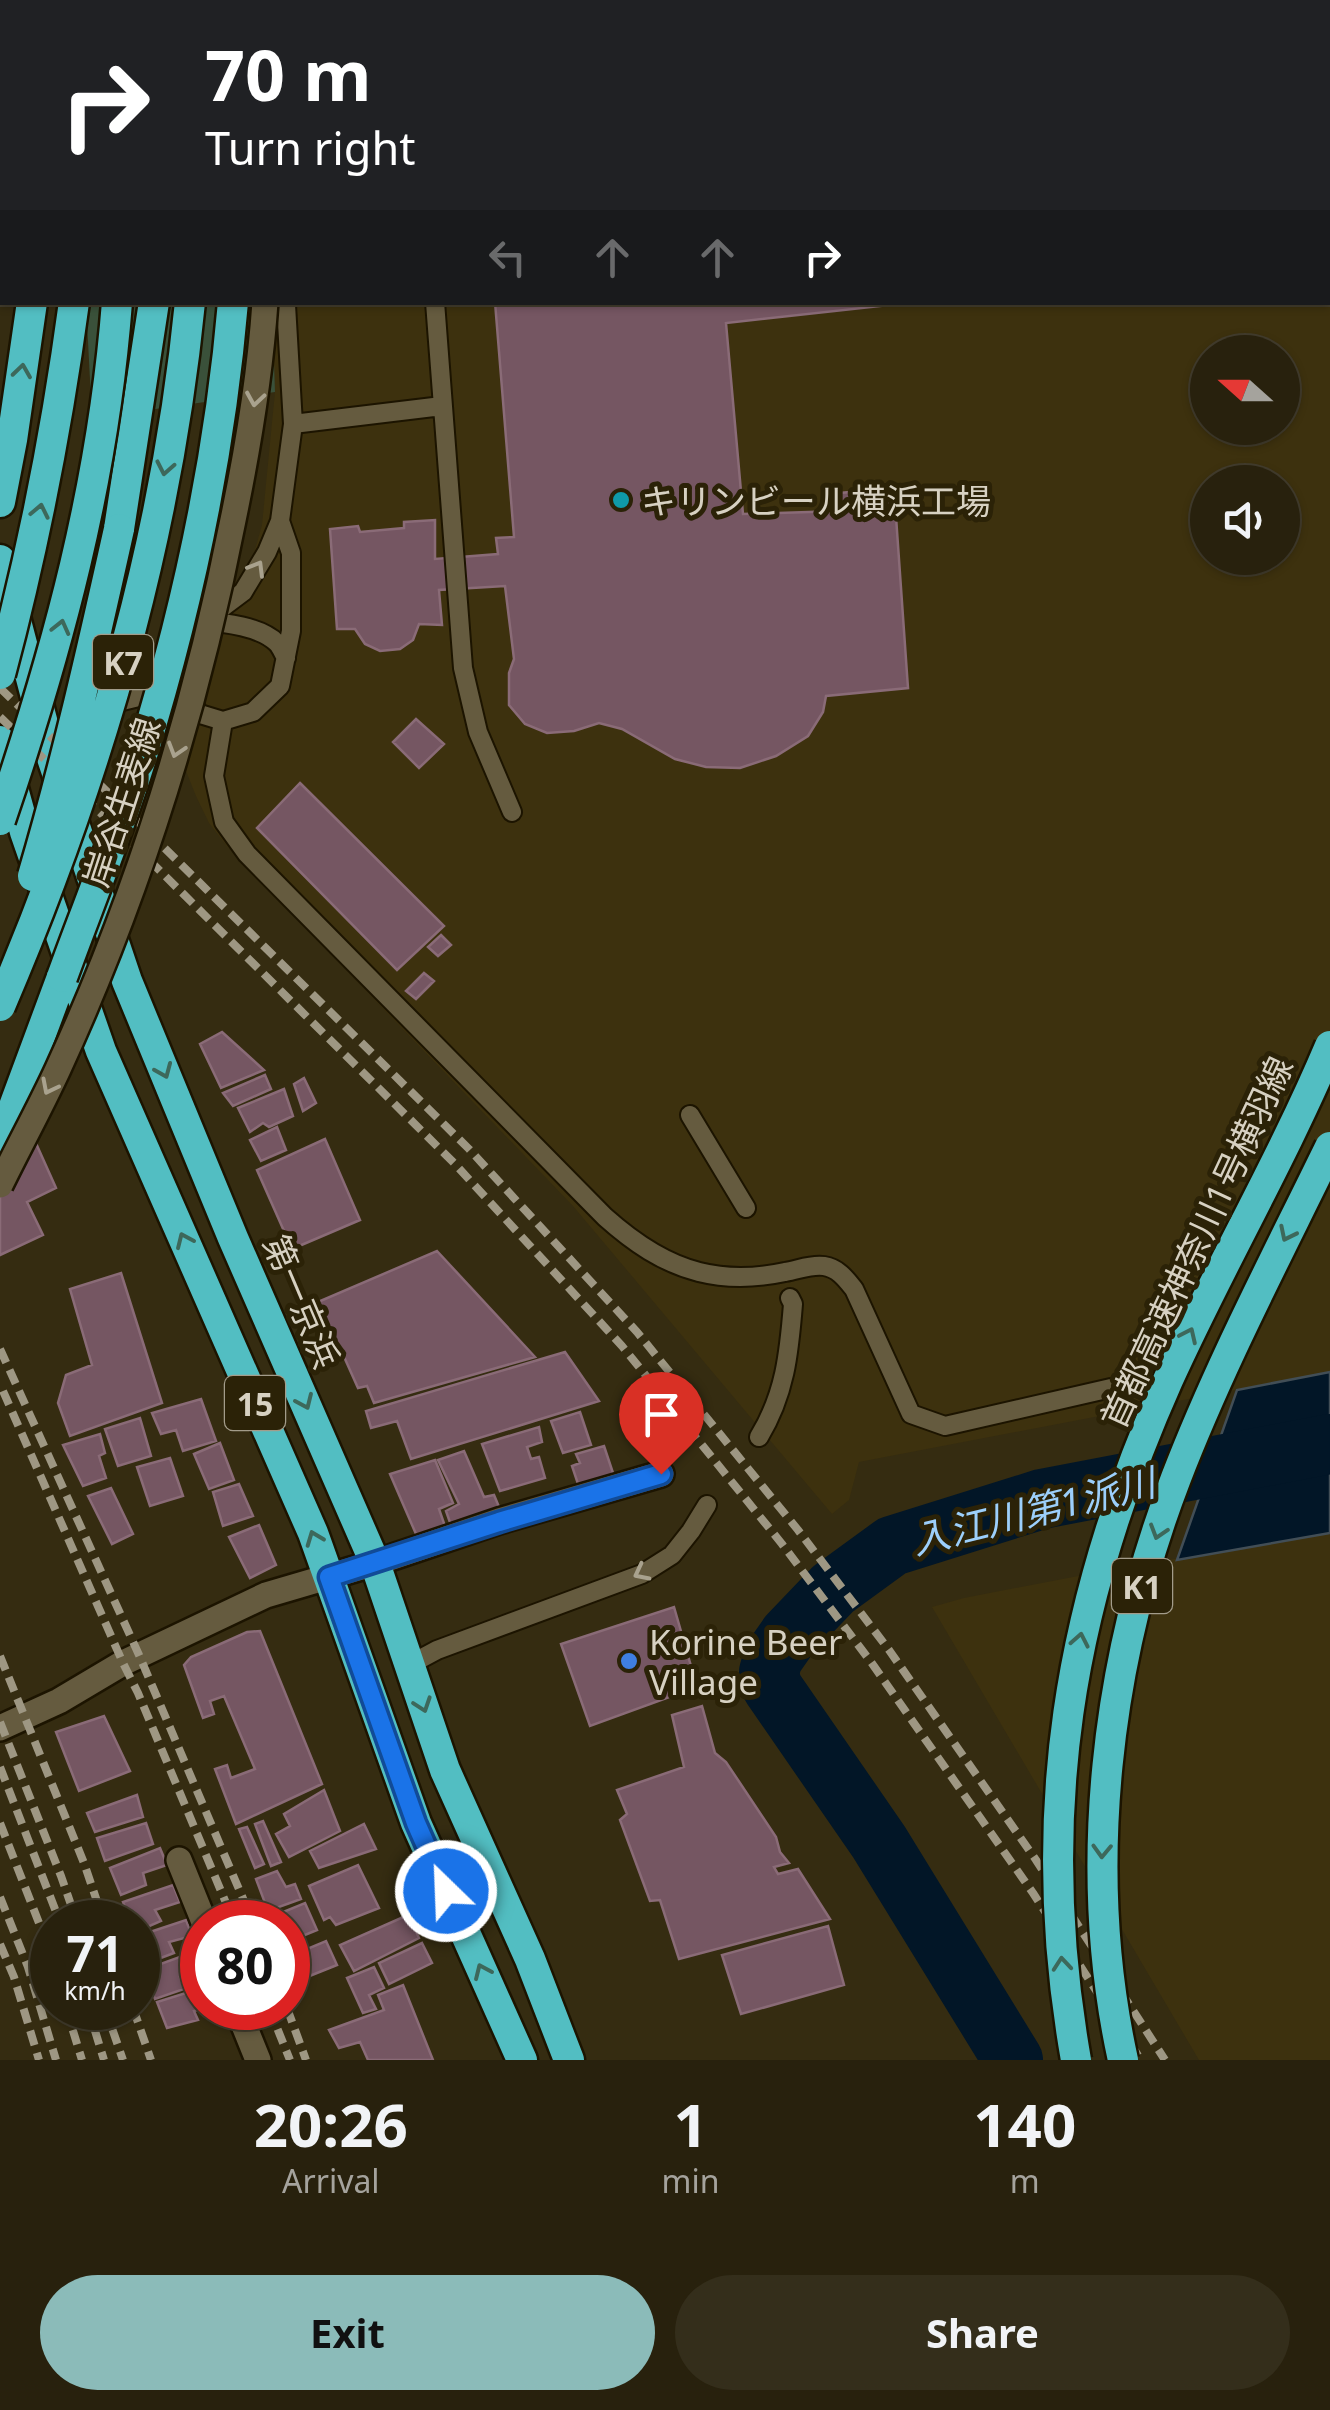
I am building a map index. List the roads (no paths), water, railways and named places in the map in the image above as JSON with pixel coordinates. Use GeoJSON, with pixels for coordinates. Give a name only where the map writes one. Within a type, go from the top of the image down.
{"type":"FeatureCollection","features":[{"type":"Feature","properties":{"kind":"highway"},"geometry":{"type":"LineString","coordinates":[[0,502],[32,305]]}},
{"type":"Feature","properties":{"kind":"highway"},"geometry":{"type":"LineString","coordinates":[[0,674],[45,488],[74,305]]}},
{"type":"Feature","properties":{"kind":"highway"},"geometry":{"type":"LineString","coordinates":[[0,820],[56,647],[80,554],[107,396],[117,305]]}},
{"type":"Feature","properties":{"kind":"highway"},"geometry":{"type":"LineString","coordinates":[[0,971],[54,804],[84,684],[119,529],[154,305]]}},
{"type":"Feature","properties":{"kind":"highway","name":"K7"},"geometry":{"type":"LineString","coordinates":[[0,1006],[69,831],[124,659],[168,453],[190,305]]}},
{"type":"Feature","properties":{"kind":"highway"},"geometry":{"type":"LineString","coordinates":[[0,1144],[106,861],[142,756],[172,649],[217,432],[233,305]]}},
{"type":"Feature","properties":{"kind":"highway","name":"第一京浜"},"geometry":{"type":"LineString","coordinates":[[0,560],[58,776],[127,981],[375,1563],[445,1770],[530,1959],[570,2060]]}},
{"type":"Feature","properties":{"kind":"highway","name":"15"},"geometry":{"type":"LineString","coordinates":[[0,741],[4,774],[101,1051],[305,1515],[416,1823],[522,2060]]}},
{"type":"Feature","properties":{"kind":"highway","name":"首都高速神奈川1号横羽線"},"geometry":{"type":"LineString","coordinates":[[1076,2060],[1065,1999],[1056,1863],[1064,1734],[1088,1603],[1122,1492],[1168,1382],[1306,1105],[1330,1046]]}},
{"type":"Feature","properties":{"kind":"highway","name":"K1"},"geometry":{"type":"LineString","coordinates":[[1124,2060],[1104,1934],[1102,1870],[1104,1803],[1122,1666],[1175,1481],[1234,1343],[1330,1147]]}},
{"type":"Feature","properties":{"kind":"street","name":"岸谷生麦線"},"geometry":{"type":"LineString","coordinates":[[0,1185],[58,1070],[111,944],[156,816],[188,712],[223,574],[262,355],[275,305]]}},
{"type":"Feature","properties":{"kind":"street"},"geometry":{"type":"LineString","coordinates":[[0,1728],[266,1595],[661,1474]]}},
{"type":"Feature","properties":{"kind":"street"},"geometry":{"type":"LineString","coordinates":[[179,1860],[195,1900]]}},
{"type":"Feature","properties":{"kind":"street"},"geometry":{"type":"LineString","coordinates":[[246,2030],[258,2060]]}},
{"type":"Feature","properties":{"kind":"lane"},"geometry":{"type":"LineString","coordinates":[[275,305],[293,424],[280,521],[243,592],[203,622],[182,644],[177,660],[178,687],[200,714],[223,721],[253,712],[280,686],[290,631],[291,553],[280,521]]}},
{"type":"Feature","properties":{"kind":"lane"},"geometry":{"type":"LineString","coordinates":[[435,305],[464,668],[478,732],[512,812]]}},
{"type":"Feature","properties":{"kind":"lane"},"geometry":{"type":"LineString","coordinates":[[293,424],[442,406]]}},
{"type":"Feature","properties":{"kind":"lane"},"geometry":{"type":"LineString","coordinates":[[203,622],[226,622],[257,632],[277,643],[286,658]]}},
{"type":"Feature","properties":{"kind":"lane"},"geometry":{"type":"LineString","coordinates":[[43,722],[178,687]]}},
{"type":"Feature","properties":{"kind":"lane"},"geometry":{"type":"LineString","coordinates":[[223,721],[214,776],[224,822],[247,854],[631,1240],[666,1260],[700,1272],[757,1277],[826,1266],[842,1274],[854,1290],[911,1414],[945,1426],[1111,1388]]}},
{"type":"Feature","properties":{"kind":"lane"},"geometry":{"type":"LineString","coordinates":[[690,1115],[746,1208]]}},
{"type":"Feature","properties":{"kind":"lane"},"geometry":{"type":"LineString","coordinates":[[760,1437],[775,1411],[790,1353],[790,1298]]}},
{"type":"Feature","properties":{"kind":"lane"},"geometry":{"type":"LineString","coordinates":[[409,1665],[437,1650],[642,1574],[672,1554],[707,1505]]}},
{"type":"Feature","properties":{"kind":"water"},"geometry":{"type":"Polygon","coordinates":[[[1330,1372],[1330,1533],[1177,1560],[1237,1390],[1330,1372]]]}},
{"type":"Feature","properties":{"kind":"waterway","name":"入江川第1派川"},"geometry":{"type":"LineString","coordinates":[[1013,2060],[879,1842],[772,1687],[769,1672],[773,1658],[789,1635],[833,1589],[892,1546],[1042,1499],[1330,1444]]}},
{"type":"Feature","properties":{"kind":"railway"},"geometry":{"type":"LineString","coordinates":[[0,688],[469,1149],[637,1332],[798,1530],[889,1650],[1036,1860],[1165,2060]]}},
{"type":"Feature","properties":{"kind":"railway"},"geometry":{"type":"LineString","coordinates":[[0,717],[454,1163],[622,1346],[782,1544],[871,1662],[1033,1893],[1141,2060]]}},
{"type":"Feature","properties":{"kind":"railway"},"geometry":{"type":"LineString","coordinates":[[0,1349],[139,1655],[244,1900]]}},
{"type":"Feature","properties":{"kind":"railway"},"geometry":{"type":"LineString","coordinates":[[3,1391],[138,1693],[225,1900]]}},
{"type":"Feature","properties":{"kind":"railway"},"geometry":{"type":"LineString","coordinates":[[0,1656],[97,1900]]}},
{"type":"Feature","properties":{"kind":"railway"},"geometry":{"type":"LineString","coordinates":[[0,1722],[69,1900]]}},
{"type":"Feature","properties":{"kind":"railway"},"geometry":{"type":"LineString","coordinates":[[0,1767],[51,1900]]}},
{"type":"Feature","properties":{"kind":"railway"},"geometry":{"type":"LineString","coordinates":[[0,1823],[30,1900]]}},
{"type":"Feature","properties":{"kind":"railway"},"geometry":{"type":"LineString","coordinates":[[0,1897],[28,1967],[56,2060]]}},
{"type":"Feature","properties":{"kind":"railway"},"geometry":{"type":"LineString","coordinates":[[0,1944],[39,2060]]}},
{"type":"Feature","properties":{"kind":"railway"},"geometry":{"type":"LineString","coordinates":[[73,2030],[82,2060]]}},
{"type":"Feature","properties":{"kind":"railway"},"geometry":{"type":"LineString","coordinates":[[95,2030],[104,2060]]}},
{"type":"Feature","properties":{"kind":"railway"},"geometry":{"type":"LineString","coordinates":[[113,2030],[123,2060]]}},
{"type":"Feature","properties":{"kind":"railway"},"geometry":{"type":"LineString","coordinates":[[141,2030],[151,2060]]}},
{"type":"Feature","properties":{"kind":"railway"},"geometry":{"type":"LineString","coordinates":[[278,2030],[290,2060]]}},
{"type":"Feature","properties":{"kind":"railway"},"geometry":{"type":"LineString","coordinates":[[295,2030],[306,2060]]}},
{"type":"Feature","properties":{"kind":"place","name":"キリンビール横浜工場"},"geometry":{"type":"Point","coordinates":[621,500]}},
{"type":"Feature","properties":{"kind":"place","name":"Korine Beer Village"},"geometry":{"type":"Point","coordinates":[629,1661]}}]}
